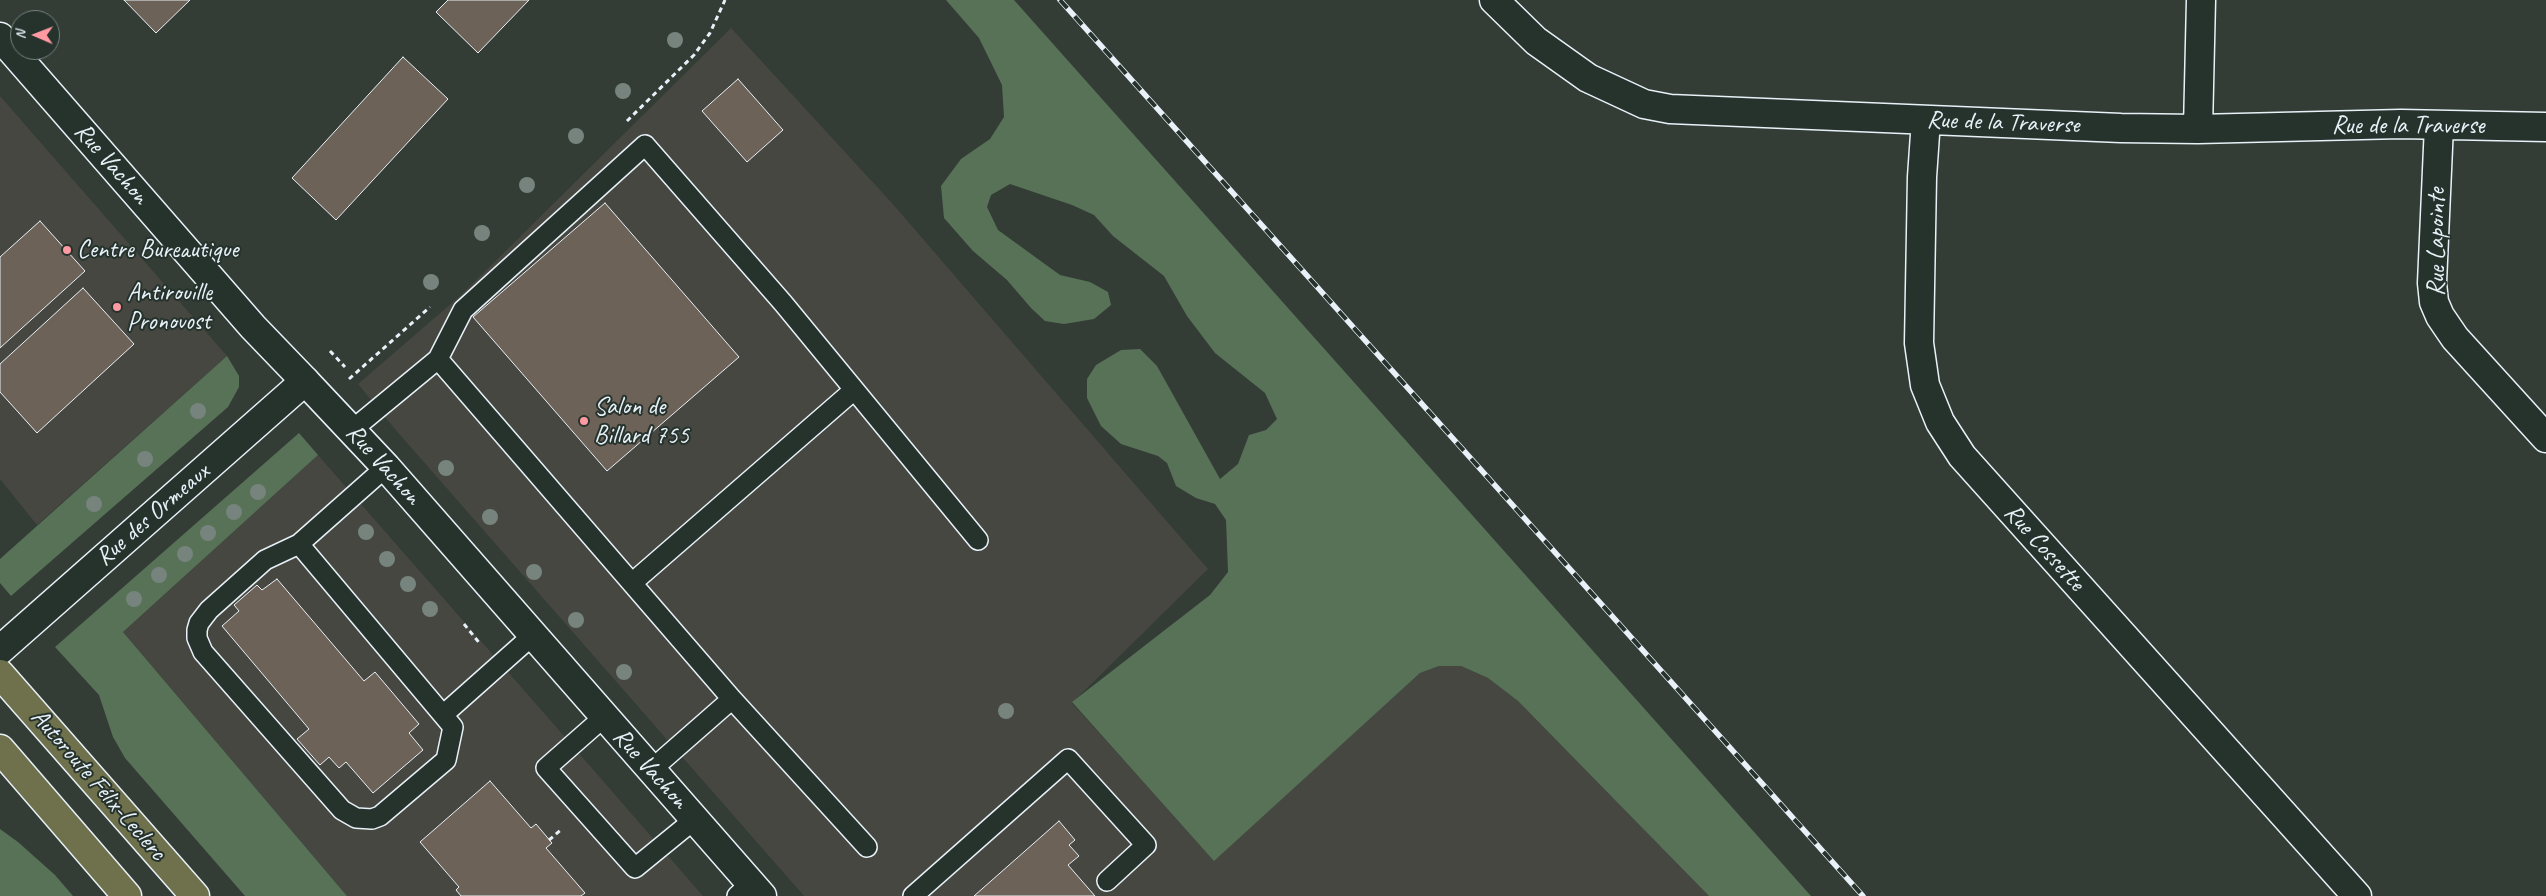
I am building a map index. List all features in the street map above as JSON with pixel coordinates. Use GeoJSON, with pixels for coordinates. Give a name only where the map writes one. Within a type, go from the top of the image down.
{"type":"FeatureCollection","features":[{"type":"Feature","properties":{"kind":"highway","name":"Autoroute Félix-Leclerc"},"geometry":{"type":"LineString","coordinates":[[0,674],[195,896]]}},
{"type":"Feature","properties":{"kind":"highway","name":"Autoroute Félix-Leclerc"},"geometry":{"type":"LineString","coordinates":[[0,749],[127,896]]}},
{"type":"Feature","properties":{"kind":"street","name":"Rue de la Traverse"},"geometry":{"type":"LineString","coordinates":[[1494,0],[1536,41],[1561,60],[1616,93],[1644,104],[1690,110],[2198,129],[2439,125],[2546,127]]}},
{"type":"Feature","properties":{"kind":"street"},"geometry":{"type":"LineString","coordinates":[[2198,129],[2201,0]]}},
{"type":"Feature","properties":{"kind":"street","name":"Rue Vachon"},"geometry":{"type":"LineString","coordinates":[[0,37],[253,328],[305,380],[386,467],[695,819],[750,892]]}},
{"type":"Feature","properties":{"kind":"street","name":"Rue Cossette"},"geometry":{"type":"LineString","coordinates":[[1926,120],[1920,343],[1926,385],[1940,422],[1962,456],[2357,896]]}},
{"type":"Feature","properties":{"kind":"street","name":"Rue Lapointe"},"geometry":{"type":"LineString","coordinates":[[2439,125],[2432,283],[2434,302],[2451,333],[2546,438]]}},
{"type":"Feature","properties":{"kind":"street","name":"Rue des Ormeaux"},"geometry":{"type":"LineString","coordinates":[[0,650],[305,380]]}},
{"type":"Feature","properties":{"kind":"lane"},"geometry":{"type":"LineString","coordinates":[[352,430],[438,359],[462,310],[646,145],[783,303],[978,540]]}},
{"type":"Feature","properties":{"kind":"lane"},"geometry":{"type":"LineString","coordinates":[[438,359],[732,699],[866,847]]}},
{"type":"Feature","properties":{"kind":"lane"},"geometry":{"type":"LineString","coordinates":[[632,583],[854,390]]}},
{"type":"Feature","properties":{"kind":"lane"},"geometry":{"type":"LineString","coordinates":[[299,544],[453,727],[446,760],[380,816],[364,820],[342,810],[203,652],[196,638],[199,623],[203,616],[265,560],[299,544],[386,467]]}},
{"type":"Feature","properties":{"kind":"lane"},"geometry":{"type":"LineString","coordinates":[[443,715],[533,635]]}},
{"type":"Feature","properties":{"kind":"lane"},"geometry":{"type":"LineString","coordinates":[[651,770],[732,699]]}},
{"type":"Feature","properties":{"kind":"lane"},"geometry":{"type":"LineString","coordinates":[[604,717],[546,768],[635,868],[695,819]]}},
{"type":"Feature","properties":{"kind":"lane"},"geometry":{"type":"LineString","coordinates":[[913,896],[1068,759],[1146,845],[1107,881]]}},
{"type":"Feature","properties":{"kind":"path"},"geometry":{"type":"LineString","coordinates":[[330,351],[345,367]]}},
{"type":"Feature","properties":{"kind":"shaded area"},"geometry":{"type":"Polygon","coordinates":[[[731,28],[891,202],[1208,569],[1072,703],[1214,860],[1420,673],[1439,666],[1461,666],[1488,678],[1518,701],[1709,896],[804,896],[394,428],[358,384],[460,296],[731,28]]]}},
{"type":"Feature","properties":{"kind":"shaded area"},"geometry":{"type":"Polygon","coordinates":[[[0,96],[227,356],[37,525],[0,479],[0,96]]]}},
{"type":"Feature","properties":{"kind":"shaded area"},"geometry":{"type":"Polygon","coordinates":[[[318,455],[703,896],[347,896],[123,632],[318,455]]]}},
{"type":"Feature","properties":{"kind":"green space"},"geometry":{"type":"Polygon","coordinates":[[[946,0],[1014,0],[1811,896],[1709,896],[1518,701],[1488,678],[1461,666],[1439,666],[1420,673],[1214,861],[1072,702],[1210,595],[1228,572],[1226,520],[1215,504],[1196,498],[1176,486],[1167,463],[1158,456],[1121,444],[1101,426],[1087,398],[1087,379],[1096,365],[1121,350],[1140,349],[1157,366],[1220,479],[1238,464],[1249,435],[1266,430],[1277,419],[1265,393],[1215,353],[1187,316],[1164,276],[1113,236],[1094,215],[1072,205],[1010,184],[991,195],[987,207],[998,230],[1060,275],[1090,282],[1108,292],[1111,305],[1094,319],[1064,324],[1045,321],[1007,280],[973,251],[944,218],[941,186],[961,159],[990,139],[1004,117],[1002,85],[979,38],[946,0]]]}},
{"type":"Feature","properties":{"kind":"green space"},"geometry":{"type":"Polygon","coordinates":[[[227,356],[239,376],[239,387],[228,407],[11,596],[0,583],[0,559],[227,356]]]}},
{"type":"Feature","properties":{"kind":"green space"},"geometry":{"type":"Polygon","coordinates":[[[299,433],[318,455],[123,632],[347,896],[245,896],[125,758],[113,737],[99,695],[55,647],[299,433]]]}},
{"type":"Feature","properties":{"kind":"green space"},"geometry":{"type":"Polygon","coordinates":[[[0,829],[18,842],[55,875],[73,896],[0,896],[0,829]]]}},
{"type":"Feature","properties":{"kind":"building"},"geometry":{"type":"Polygon","coordinates":[[[124,0],[190,0],[156,33],[124,0]]]}},
{"type":"Feature","properties":{"kind":"building"},"geometry":{"type":"Polygon","coordinates":[[[448,0],[529,0],[478,53],[436,12],[448,0]]]}},
{"type":"Feature","properties":{"kind":"building"},"geometry":{"type":"Polygon","coordinates":[[[403,57],[448,99],[336,220],[292,178],[403,57]]]}},
{"type":"Feature","properties":{"kind":"building"},"geometry":{"type":"Polygon","coordinates":[[[738,79],[783,130],[747,162],[702,111],[738,79]]]}},
{"type":"Feature","properties":{"kind":"building"},"geometry":{"type":"Polygon","coordinates":[[[605,203],[739,357],[607,471],[473,317],[605,203]]]}},
{"type":"Feature","properties":{"kind":"building"},"geometry":{"type":"Polygon","coordinates":[[[40,221],[85,271],[0,348],[0,257],[40,221]]]}},
{"type":"Feature","properties":{"kind":"building"},"geometry":{"type":"Polygon","coordinates":[[[83,288],[134,344],[37,433],[0,392],[0,364],[83,288]]]}},
{"type":"Feature","properties":{"kind":"building"},"geometry":{"type":"Polygon","coordinates":[[[277,579],[364,681],[375,672],[419,724],[409,733],[423,750],[373,793],[346,762],[339,768],[329,757],[320,765],[297,739],[309,729],[222,626],[239,611],[234,605],[257,585],[262,590],[277,579]]]}},
{"type":"Feature","properties":{"kind":"building"},"geometry":{"type":"Polygon","coordinates":[[[490,781],[531,828],[536,824],[552,843],[546,848],[585,893],[581,896],[461,896],[456,890],[459,887],[420,842],[490,781]]]}},
{"type":"Feature","properties":{"kind":"building"},"geometry":{"type":"Polygon","coordinates":[[[1059,821],[1075,840],[1069,845],[1079,856],[1068,865],[1095,896],[974,896],[1059,821]]]}},
{"type":"Feature","properties":{"kind":"railway"},"geometry":{"type":"LineString","coordinates":[[1060,0],[1863,896]]}},
{"type":"Feature","properties":{"kind":"place","name":"Centre Bureautique"},"geometry":{"type":"Point","coordinates":[67,250]}},
{"type":"Feature","properties":{"kind":"place","name":"Antirouille Pronovost"},"geometry":{"type":"Point","coordinates":[117,307]}},
{"type":"Feature","properties":{"kind":"place","name":"Salon de Billard 755"},"geometry":{"type":"Point","coordinates":[584,421]}}]}
